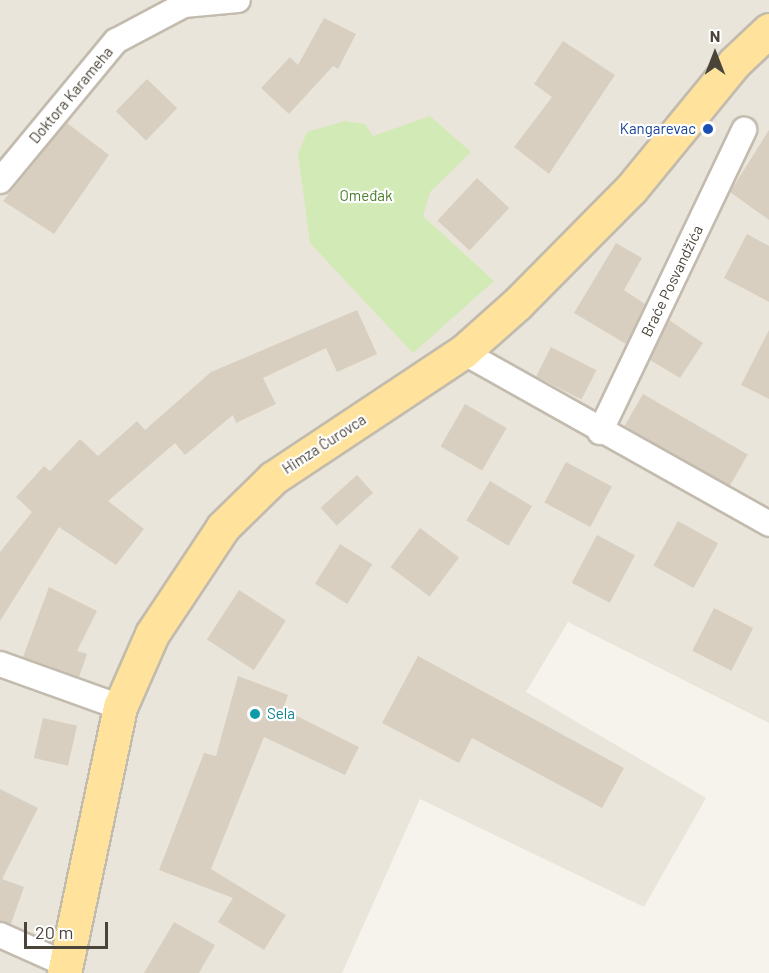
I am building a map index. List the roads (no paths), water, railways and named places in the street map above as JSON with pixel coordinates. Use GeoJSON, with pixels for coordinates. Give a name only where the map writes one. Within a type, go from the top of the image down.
{"type":"FeatureCollection","features":[{"type":"Feature","properties":{"kind":"main road","name":"Himza Ćurovca"},"geometry":{"type":"LineString","coordinates":[[65,969],[120,707],[152,634],[223,527],[273,478],[463,352],[631,189],[734,63],[769,30]]}},
{"type":"Feature","properties":{"kind":"street","name":"Doktora Karameha"},"geometry":{"type":"LineString","coordinates":[[0,181],[116,41],[184,5],[226,1]]}},
{"type":"Feature","properties":{"kind":"street","name":"Braće Posvandžića"},"geometry":{"type":"LineString","coordinates":[[600,432],[744,130]]}},
{"type":"Feature","properties":{"kind":"street"},"geometry":{"type":"LineString","coordinates":[[463,352],[600,432],[766,516]]}},
{"type":"Feature","properties":{"kind":"street"},"geometry":{"type":"LineString","coordinates":[[0,664],[120,707]]}},
{"type":"Feature","properties":{"kind":"street"},"geometry":{"type":"LineString","coordinates":[[0,936],[65,969]]}},
{"type":"Feature","properties":{"kind":"place","name":"Kangarevac"},"geometry":{"type":"Point","coordinates":[708,129]}},
{"type":"Feature","properties":{"kind":"place","name":"Sela"},"geometry":{"type":"Point","coordinates":[255,714]}},
{"type":"Feature","properties":{"kind":"park label","name":"Omeđak"},"geometry":{"type":"Point","coordinates":[366,196]}}]}
